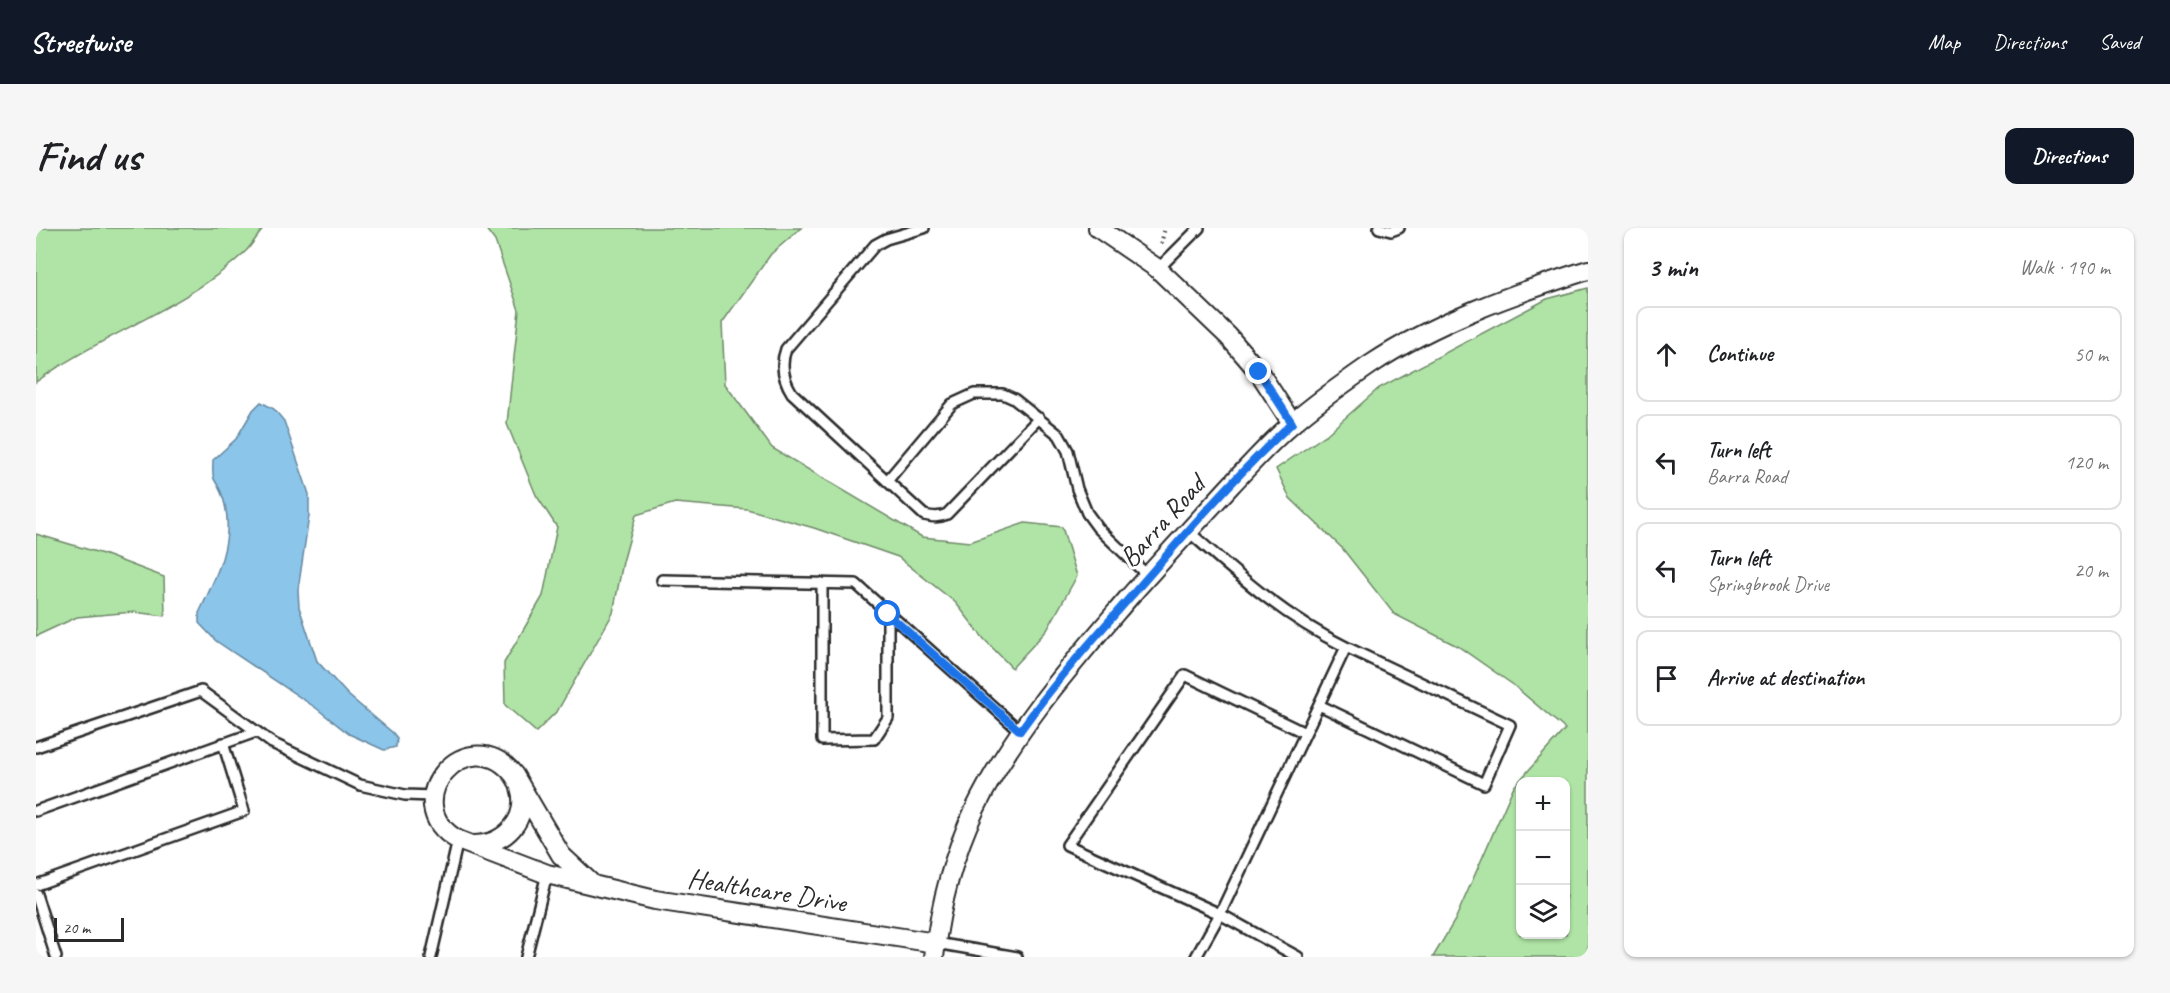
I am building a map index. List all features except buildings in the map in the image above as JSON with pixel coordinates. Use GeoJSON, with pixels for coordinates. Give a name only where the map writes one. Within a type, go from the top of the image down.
{"type":"FeatureCollection","features":[{"type":"Feature","properties":{"kind":"street"},"geometry":{"type":"LineString","coordinates":[[1098,228],[1158,269],[1228,336],[1259,372],[1292,423]]}},
{"type":"Feature","properties":{"kind":"street","name":"Barra Road"},"geometry":{"type":"LineString","coordinates":[[935,950],[957,851],[975,810],[1009,747],[1076,661],[1148,576],[1273,441],[1314,405],[1399,347],[1474,310],[1588,270]]}},
{"type":"Feature","properties":{"kind":"street"},"geometry":{"type":"LineString","coordinates":[[514,775],[520,787],[522,800],[517,822],[508,833],[495,841],[459,839],[435,813],[433,796],[436,783],[442,773],[453,763],[466,757],[480,756],[495,759],[514,775],[557,849],[592,884]]}},
{"type":"Feature","properties":{"kind":"street","name":"Healthcare Drive"},"geometry":{"type":"LineString","coordinates":[[459,839],[547,874],[655,900],[935,950]]}},
{"type":"Feature","properties":{"kind":"lane"},"geometry":{"type":"LineString","coordinates":[[924,228],[886,239],[875,245],[786,349],[783,356],[783,375],[792,393],[924,515],[941,517],[947,514],[1039,418]]}},
{"type":"Feature","properties":{"kind":"lane"},"geometry":{"type":"LineString","coordinates":[[1158,269],[1199,228]]}},
{"type":"Feature","properties":{"kind":"lane"},"geometry":{"type":"LineString","coordinates":[[1379,228],[1391,231],[1399,228]]}},
{"type":"Feature","properties":{"kind":"lane"},"geometry":{"type":"LineString","coordinates":[[887,481],[952,404],[966,397],[984,393],[1003,394],[1014,399],[1059,435],[1064,443],[1077,489],[1087,513],[1098,528],[1148,576]]}},
{"type":"Feature","properties":{"kind":"lane"},"geometry":{"type":"LineString","coordinates":[[1188,531],[1273,604],[1315,632],[1510,725],[1484,784],[1319,705]]}},
{"type":"Feature","properties":{"kind":"lane"},"geometry":{"type":"LineString","coordinates":[[662,580],[856,584],[1020,731]]}},
{"type":"Feature","properties":{"kind":"lane"},"geometry":{"type":"LineString","coordinates":[[822,583],[822,740],[874,739],[888,718],[888,614]]}},
{"type":"Feature","properties":{"kind":"lane"},"geometry":{"type":"LineString","coordinates":[[1196,957],[1220,914],[1346,647]]}},
{"type":"Feature","properties":{"kind":"lane"},"geometry":{"type":"LineString","coordinates":[[1298,957],[1220,914],[1067,844],[1185,675],[1305,733]]}},
{"type":"Feature","properties":{"kind":"lane"},"geometry":{"type":"LineString","coordinates":[[36,747],[201,691],[272,743],[360,785],[405,795],[433,796]]}},
{"type":"Feature","properties":{"kind":"lane"},"geometry":{"type":"LineString","coordinates":[[36,811],[256,732]]}},
{"type":"Feature","properties":{"kind":"lane"},"geometry":{"type":"LineString","coordinates":[[36,885],[244,812],[223,743]]}},
{"type":"Feature","properties":{"kind":"lane"},"geometry":{"type":"LineString","coordinates":[[431,957],[459,839]]}},
{"type":"Feature","properties":{"kind":"lane"},"geometry":{"type":"LineString","coordinates":[[526,957],[547,874]]}},
{"type":"Feature","properties":{"kind":"lane"},"geometry":{"type":"LineString","coordinates":[[36,894],[56,957]]}},
{"type":"Feature","properties":{"kind":"lane"},"geometry":{"type":"LineString","coordinates":[[935,950],[1017,957]]}},
{"type":"Feature","properties":{"kind":"green space"},"geometry":{"type":"Polygon","coordinates":[[[36,228],[264,228],[247,250],[198,288],[89,349],[36,382],[36,228]]]}},
{"type":"Feature","properties":{"kind":"green space"},"geometry":{"type":"Polygon","coordinates":[[[485,228],[801,228],[771,254],[722,323],[725,384],[772,448],[922,537],[970,542],[1025,523],[1062,527],[1077,576],[1047,630],[1012,668],[984,639],[956,603],[898,557],[814,528],[747,509],[675,503],[636,515],[623,562],[613,613],[558,710],[536,732],[505,705],[504,663],[543,596],[557,527],[536,495],[507,424],[519,310],[495,241],[485,228]]]}},
{"type":"Feature","properties":{"kind":"green space"},"geometry":{"type":"Polygon","coordinates":[[[1588,288],[1588,957],[1433,957],[1455,920],[1516,785],[1516,939],[1570,939],[1570,777],[1523,777],[1565,729],[1512,684],[1459,647],[1394,614],[1342,548],[1290,498],[1276,469],[1327,434],[1379,388],[1547,299],[1588,288]]]}},
{"type":"Feature","properties":{"kind":"green space"},"geometry":{"type":"Polygon","coordinates":[[[36,534],[103,554],[164,577],[165,616],[133,612],[77,617],[36,636],[36,534]]]}},
{"type":"Feature","properties":{"kind":"water"},"geometry":{"type":"Polygon","coordinates":[[[261,402],[274,409],[284,421],[309,494],[309,516],[298,590],[299,607],[317,661],[348,695],[393,733],[397,738],[396,747],[384,750],[349,734],[316,708],[216,641],[199,623],[199,613],[221,560],[227,533],[225,505],[221,491],[213,477],[213,460],[236,439],[253,410],[261,402]]]}},
{"type":"Feature","properties":{"kind":"route"},"geometry":{"type":"LineString","coordinates":[[888,614],[1020,731],[1148,576],[1292,423],[1259,372]]}}]}
